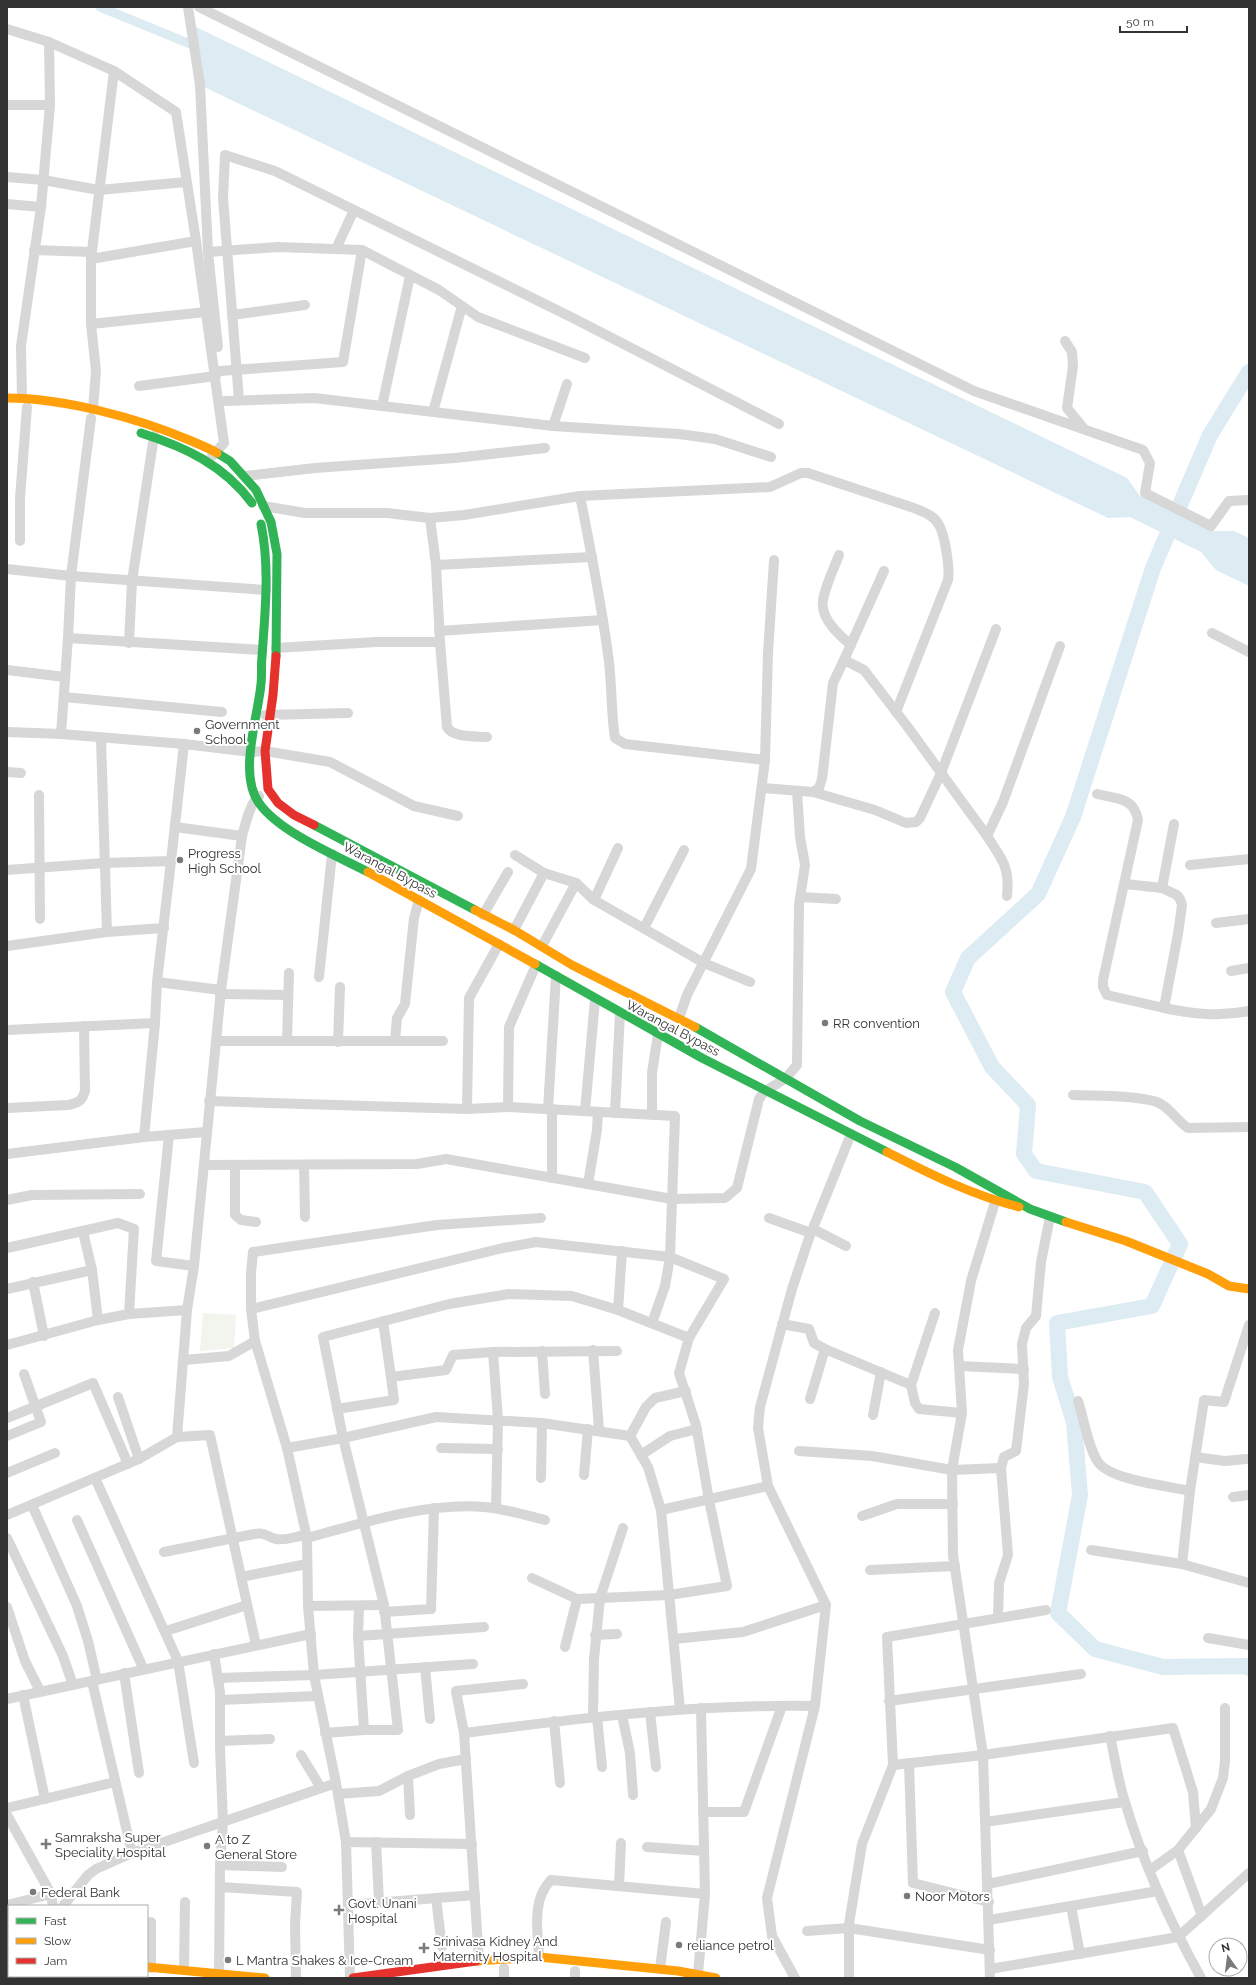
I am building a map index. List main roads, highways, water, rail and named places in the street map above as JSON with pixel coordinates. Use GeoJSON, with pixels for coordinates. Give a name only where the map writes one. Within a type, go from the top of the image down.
{"type":"FeatureCollection","features":[{"type":"Feature","properties":{"kind":"main road"},"geometry":{"type":"LineString","coordinates":[[7,398],[92,413],[166,430],[230,461],[256,490],[271,522],[277,554],[276,648],[271,715],[265,751],[268,789],[278,803],[294,815],[514,930],[572,965],[679,1018],[860,1121],[955,1167],[1030,1209],[1050,1217],[1126,1241],[1208,1274],[1229,1286],[1245,1298]]}},
{"type":"Feature","properties":{"kind":"main road"},"geometry":{"type":"LineString","coordinates":[[7,407],[25,402]]}},
{"type":"Feature","properties":{"kind":"main road"},"geometry":{"type":"LineString","coordinates":[[92,413],[112,424]]}},
{"type":"Feature","properties":{"kind":"main road","name":"Warangal Bypass"},"geometry":{"type":"LineString","coordinates":[[133,430],[154,436],[209,462],[243,489],[259,514],[265,541],[266,590],[257,715],[250,752],[251,774],[256,798],[280,825],[499,944],[556,976],[594,1000],[658,1034],[760,1099],[851,1134],[930,1174],[995,1202],[1030,1209]]}},
{"type":"Feature","properties":{"kind":"main road"},"geometry":{"type":"LineString","coordinates":[[1229,1286],[1249,1288]]}},
{"type":"Feature","properties":{"kind":"main road"},"geometry":{"type":"LineString","coordinates":[[419,1978],[539,1957],[660,1969],[716,1978]]}},
{"type":"Feature","properties":{"kind":"main road"},"geometry":{"type":"LineString","coordinates":[[351,1978],[478,1968],[506,1972]]}},
{"type":"Feature","properties":{"kind":"main road"},"geometry":{"type":"LineString","coordinates":[[154,1973],[184,1970],[265,1978]]}},
{"type":"Feature","properties":{"kind":"waterway"},"geometry":{"type":"LineString","coordinates":[[100,7],[200,48]]}},
{"type":"Feature","properties":{"kind":"waterway"},"geometry":{"type":"LineString","coordinates":[[1249,372],[1210,435],[1153,568],[1073,817],[1038,894],[968,958],[953,992],[992,1067],[1028,1105],[1024,1154],[1036,1171],[1145,1192],[1180,1244],[1152,1306],[1057,1323],[1060,1377],[1074,1422],[1080,1495],[1058,1613],[1095,1649],[1163,1667],[1246,1666],[1249,1668]]}},
{"type":"Feature","properties":{"kind":"place","name":"Government School"},"geometry":{"type":"Point","coordinates":[197,731]}},
{"type":"Feature","properties":{"kind":"place","name":"Progress High School"},"geometry":{"type":"Point","coordinates":[180,860]}},
{"type":"Feature","properties":{"kind":"place","name":"RR convention"},"geometry":{"type":"Point","coordinates":[825,1023]}},
{"type":"Feature","properties":{"kind":"place","name":"Samraksha Super Speciality Hospital"},"geometry":{"type":"Point","coordinates":[46,1844]}},
{"type":"Feature","properties":{"kind":"place","name":"A to Z General Store"},"geometry":{"type":"Point","coordinates":[207,1846]}},
{"type":"Feature","properties":{"kind":"place","name":"Federal Bank"},"geometry":{"type":"Point","coordinates":[33,1892]}},
{"type":"Feature","properties":{"kind":"place","name":"Noor Motors"},"geometry":{"type":"Point","coordinates":[907,1896]}},
{"type":"Feature","properties":{"kind":"place","name":"Govt. Unani Hospital"},"geometry":{"type":"Point","coordinates":[339,1910]}},
{"type":"Feature","properties":{"kind":"place","name":"reliance petrol"},"geometry":{"type":"Point","coordinates":[679,1945]}},
{"type":"Feature","properties":{"kind":"place","name":"Srinivasa Kidney And Maternity Hospital"},"geometry":{"type":"Point","coordinates":[424,1948]}},
{"type":"Feature","properties":{"kind":"place","name":"L Mantra Shakes & Ice-Cream"},"geometry":{"type":"Point","coordinates":[228,1960]}}]}
